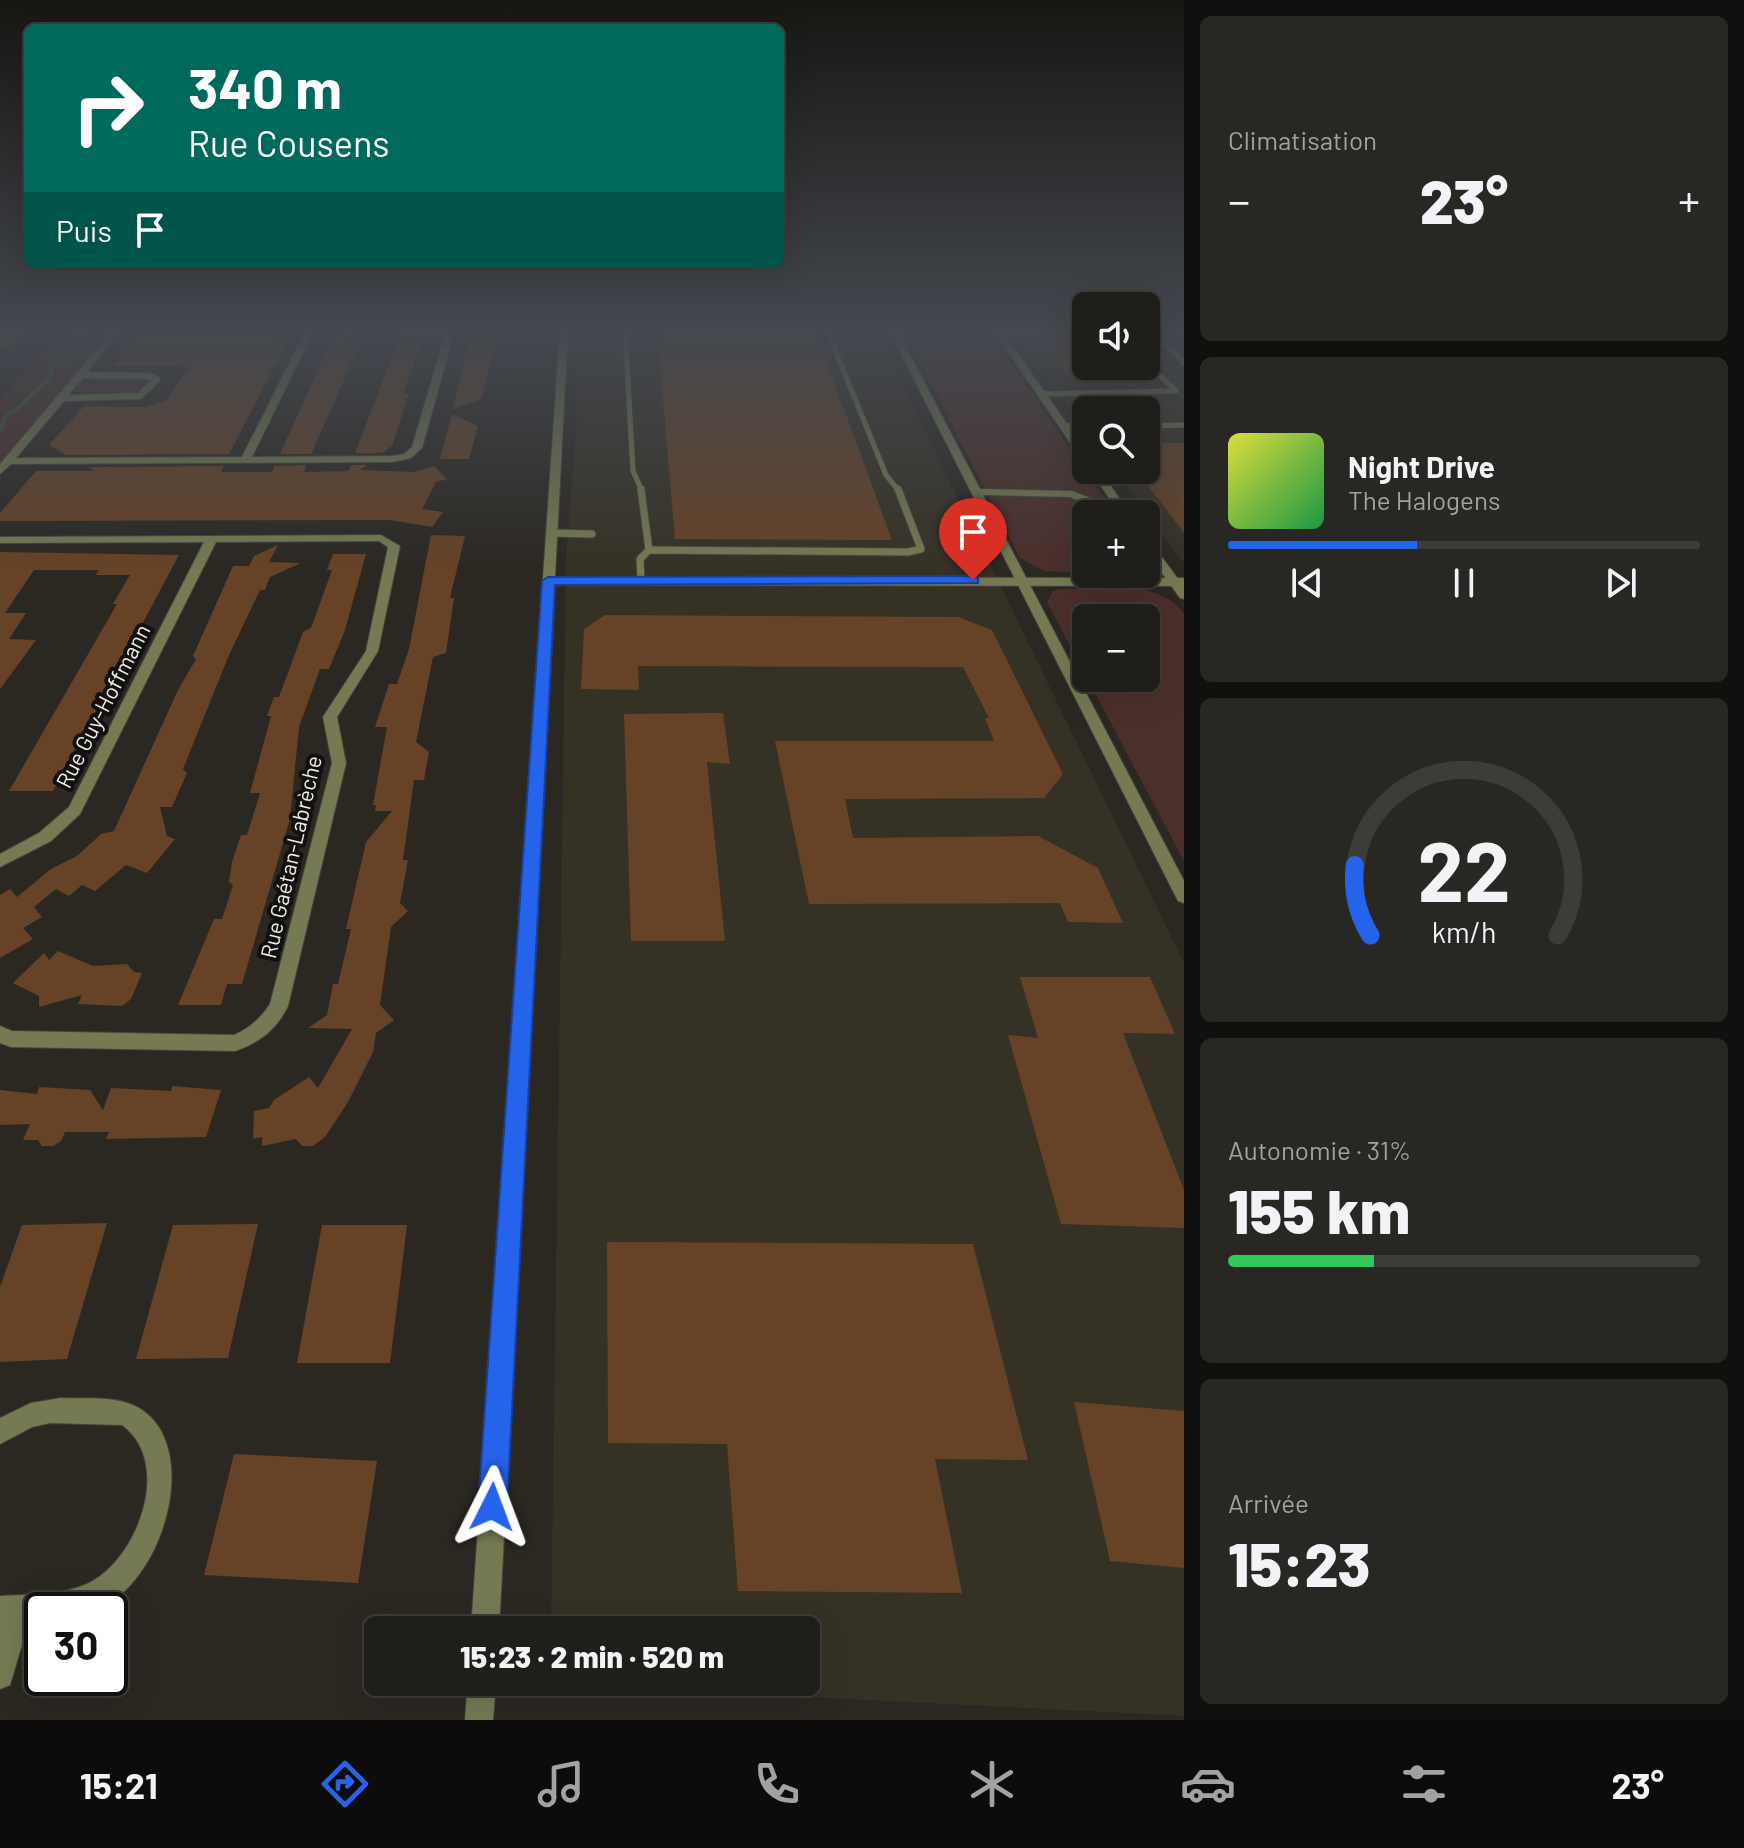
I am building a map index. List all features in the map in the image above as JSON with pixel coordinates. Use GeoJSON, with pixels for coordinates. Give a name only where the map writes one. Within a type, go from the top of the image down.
{"type":"FeatureCollection","features":[{"type":"Feature","properties":{"kind":"street"},"geometry":{"type":"LineString","coordinates":[[0,471],[51,410]]}},
{"type":"Feature","properties":{"kind":"street"},"geometry":{"type":"LineString","coordinates":[[246,459],[270,410]]}},
{"type":"Feature","properties":{"kind":"street"},"geometry":{"type":"LineString","coordinates":[[9,461],[392,459],[407,456],[417,448],[428,410]]}},
{"type":"Feature","properties":{"kind":"street"},"geometry":{"type":"LineString","coordinates":[[486,1616],[559,410]]}},
{"type":"Feature","properties":{"kind":"street"},"geometry":{"type":"LineString","coordinates":[[934,410],[1184,897]]}},
{"type":"Feature","properties":{"kind":"street"},"geometry":{"type":"LineString","coordinates":[[1053,410],[1072,438]]}},
{"type":"Feature","properties":{"kind":"street"},"geometry":{"type":"LineString","coordinates":[[976,492],[1072,494],[1087,500]]}},
{"type":"Feature","properties":{"kind":"street","name":"Rue Gaétan-Labrèche"},"geometry":{"type":"LineString","coordinates":[[0,540],[381,538],[394,546],[372,651],[330,717],[339,763],[279,1006],[269,1023],[256,1035],[235,1043],[11,1039],[0,1034]]}},
{"type":"Feature","properties":{"kind":"street","name":"Rue Guy-Hoffmann"},"geometry":{"type":"LineString","coordinates":[[0,861],[45,837],[75,810],[211,540]]}},
{"type":"Feature","properties":{"kind":"street"},"geometry":{"type":"LineString","coordinates":[[1160,560],[1179,582],[1184,595]]}},
{"type":"Feature","properties":{"kind":"street"},"geometry":{"type":"LineString","coordinates":[[548,581],[1179,582]]}},
{"type":"Feature","properties":{"kind":"street"},"geometry":{"type":"LineString","coordinates":[[0,1432],[22,1417],[45,1409],[123,1413],[141,1425],[155,1444],[161,1468],[160,1495],[151,1525],[136,1554],[113,1579],[87,1599],[10,1608],[0,1675]]}},
{"type":"Feature","properties":{"kind":"street"},"geometry":{"type":"LineString","coordinates":[[479,1720],[481,1696]]}},
{"type":"Feature","properties":{"kind":"lane"},"geometry":{"type":"LineString","coordinates":[[630,410],[633,471],[642,491],[649,550]]}},
{"type":"Feature","properties":{"kind":"lane"},"geometry":{"type":"LineString","coordinates":[[641,581],[640,559],[649,550],[919,550],[921,547],[900,492],[886,475],[860,410]]}},
{"type":"Feature","properties":{"kind":"lane"},"geometry":{"type":"LineString","coordinates":[[1160,426],[1184,425]]}},
{"type":"Feature","properties":{"kind":"lane"},"geometry":{"type":"LineString","coordinates":[[1064,426],[1072,426]]}},
{"type":"Feature","properties":{"kind":"lane"},"geometry":{"type":"LineString","coordinates":[[551,533],[592,534]]}},
{"type":"Feature","properties":{"kind":"shaded area"},"geometry":{"type":"Polygon","coordinates":[[[0,410],[52,410],[0,473],[0,410]]]}},
{"type":"Feature","properties":{"kind":"shaded area"},"geometry":{"type":"Polygon","coordinates":[[[576,410],[915,410],[1184,963],[1184,1716],[788,1696],[820,1696],[820,1616],[551,1616],[566,556],[576,410]]]}},
{"type":"Feature","properties":{"kind":"shaded area"},"geometry":{"type":"Polygon","coordinates":[[[945,410],[1043,410],[1072,452],[1072,484],[1094,484],[1105,500],[1072,500],[1072,572],[1044,571],[1020,558],[945,410]]]}},
{"type":"Feature","properties":{"kind":"shaded area"},"geometry":{"type":"Polygon","coordinates":[[[1160,410],[1184,410],[1184,563],[1160,531],[1160,500],[1137,500],[1125,484],[1160,484],[1160,410]]]}},
{"type":"Feature","properties":{"kind":"shaded area"},"geometry":{"type":"Polygon","coordinates":[[[1086,588],[1144,590],[1160,594],[1184,614],[1184,861],[1094,692],[1160,692],[1160,604],[1072,604],[1072,649],[1047,602],[1053,591],[1086,588]]]}},
{"type":"Feature","properties":{"kind":"building"},"geometry":{"type":"Polygon","coordinates":[[[80,410],[252,410],[229,454],[66,455],[49,445],[80,410]]]}},
{"type":"Feature","properties":{"kind":"building"},"geometry":{"type":"Polygon","coordinates":[[[300,410],[330,410],[311,454],[280,454],[300,410]]]}},
{"type":"Feature","properties":{"kind":"building"},"geometry":{"type":"Polygon","coordinates":[[[371,410],[403,410],[392,446],[382,453],[355,453],[371,410]]]}},
{"type":"Feature","properties":{"kind":"building"},"geometry":{"type":"Polygon","coordinates":[[[664,410],[844,410],[892,540],[675,539],[664,410]]]}},
{"type":"Feature","properties":{"kind":"building"},"geometry":{"type":"Polygon","coordinates":[[[452,414],[478,426],[469,459],[440,459],[452,414]]]}},
{"type":"Feature","properties":{"kind":"building"},"geometry":{"type":"Polygon","coordinates":[[[1160,443],[1184,443],[1184,533],[1147,484],[1160,484],[1160,443]]]}},
{"type":"Feature","properties":{"kind":"building"},"geometry":{"type":"Polygon","coordinates":[[[306,465],[304,472],[348,471],[351,465],[367,465],[360,470],[414,472],[434,466],[447,479],[436,482],[422,509],[443,512],[432,527],[390,520],[0,521],[0,513],[36,471],[96,471],[88,467],[224,466],[221,472],[272,472],[275,466],[306,465]]]}},
{"type":"Feature","properties":{"kind":"building"},"geometry":{"type":"Polygon","coordinates":[[[431,535],[465,536],[450,598],[454,598],[446,653],[433,657],[416,742],[429,752],[424,780],[414,780],[403,860],[408,860],[400,903],[408,911],[391,927],[380,1005],[394,1020],[376,1033],[373,1052],[348,1102],[325,1137],[313,1146],[302,1146],[296,1139],[262,1146],[262,1137],[253,1139],[254,1111],[269,1108],[274,1100],[309,1077],[318,1088],[352,1029],[308,1028],[327,1015],[333,984],[338,984],[351,929],[346,929],[366,842],[392,811],[375,811],[376,805],[373,805],[387,727],[375,727],[389,684],[397,684],[409,649],[431,535]]]}},
{"type":"Feature","properties":{"kind":"building"},"geometry":{"type":"Polygon","coordinates":[[[278,545],[269,562],[301,563],[270,577],[265,590],[260,590],[229,655],[183,769],[187,773],[172,807],[160,807],[167,836],[175,839],[147,873],[126,865],[95,891],[82,885],[69,896],[56,889],[34,907],[42,917],[23,928],[33,939],[0,958],[0,895],[10,889],[17,897],[51,869],[77,856],[101,834],[114,831],[178,690],[196,659],[193,656],[233,566],[249,566],[254,556],[278,545]]]}},
{"type":"Feature","properties":{"kind":"building"},"geometry":{"type":"Polygon","coordinates":[[[0,552],[179,555],[53,791],[9,791],[117,604],[113,604],[130,575],[96,575],[99,570],[34,570],[5,613],[26,613],[9,639],[36,640],[0,689],[0,552]]]}},
{"type":"Feature","properties":{"kind":"building"},"geometry":{"type":"Polygon","coordinates":[[[333,554],[366,554],[345,630],[329,669],[320,669],[299,727],[290,819],[242,984],[227,984],[221,1005],[178,1005],[214,919],[222,919],[233,885],[229,882],[232,862],[241,835],[247,835],[260,793],[250,793],[271,716],[267,716],[274,697],[279,697],[303,632],[311,628],[332,570],[327,570],[333,554]]]}},
{"type":"Feature","properties":{"kind":"building"},"geometry":{"type":"Polygon","coordinates":[[[605,615],[958,617],[992,630],[1063,774],[1044,798],[845,799],[853,838],[1038,836],[1098,868],[1123,923],[1068,922],[1060,903],[809,904],[775,741],[994,741],[985,718],[989,718],[963,667],[638,666],[639,690],[581,689],[584,629],[605,615]]]}},
{"type":"Feature","properties":{"kind":"building"},"geometry":{"type":"Polygon","coordinates":[[[723,713],[730,764],[707,762],[725,941],[631,941],[624,714],[723,713]]]}},
{"type":"Feature","properties":{"kind":"building"},"geometry":{"type":"Polygon","coordinates":[[[58,951],[93,966],[127,964],[134,972],[142,973],[131,999],[122,1006],[78,1004],[82,995],[39,1007],[39,996],[13,983],[44,953],[49,960],[58,951]]]}},
{"type":"Feature","properties":{"kind":"building"},"geometry":{"type":"Polygon","coordinates":[[[1020,977],[1150,977],[1175,1034],[1123,1033],[1184,1190],[1184,1228],[1061,1224],[1008,1035],[1038,1038],[1020,977]]]}},
{"type":"Feature","properties":{"kind":"building"},"geometry":{"type":"Polygon","coordinates":[[[172,1086],[221,1090],[206,1137],[106,1139],[109,1132],[65,1132],[61,1141],[53,1146],[42,1146],[38,1140],[23,1140],[30,1124],[0,1125],[0,1090],[37,1094],[39,1087],[90,1090],[103,1110],[111,1088],[171,1091],[172,1086]]]}},
{"type":"Feature","properties":{"kind":"building"},"geometry":{"type":"Polygon","coordinates":[[[107,1223],[67,1359],[0,1362],[0,1287],[22,1225],[107,1223]]]}},
{"type":"Feature","properties":{"kind":"building"},"geometry":{"type":"Polygon","coordinates":[[[258,1224],[228,1358],[136,1359],[173,1225],[258,1224]]]}},
{"type":"Feature","properties":{"kind":"building"},"geometry":{"type":"Polygon","coordinates":[[[322,1225],[407,1225],[390,1363],[297,1363],[322,1225]]]}},
{"type":"Feature","properties":{"kind":"building"},"geometry":{"type":"Polygon","coordinates":[[[607,1242],[973,1244],[1028,1460],[935,1459],[962,1593],[738,1591],[727,1444],[608,1443],[607,1242]]]}},
{"type":"Feature","properties":{"kind":"building"},"geometry":{"type":"Polygon","coordinates":[[[1074,1402],[1184,1411],[1184,1568],[1110,1561],[1074,1402]]]}},
{"type":"Feature","properties":{"kind":"building"},"geometry":{"type":"Polygon","coordinates":[[[234,1454],[377,1461],[358,1583],[204,1575],[234,1454]]]}},
{"type":"Feature","properties":{"kind":"waterway"},"geometry":{"type":"LineString","coordinates":[[0,432],[5,417],[15,410]]}},
{"type":"Feature","properties":{"kind":"route"},"geometry":{"type":"LineString","coordinates":[[492,1507],[548,581],[973,580]]}}]}
